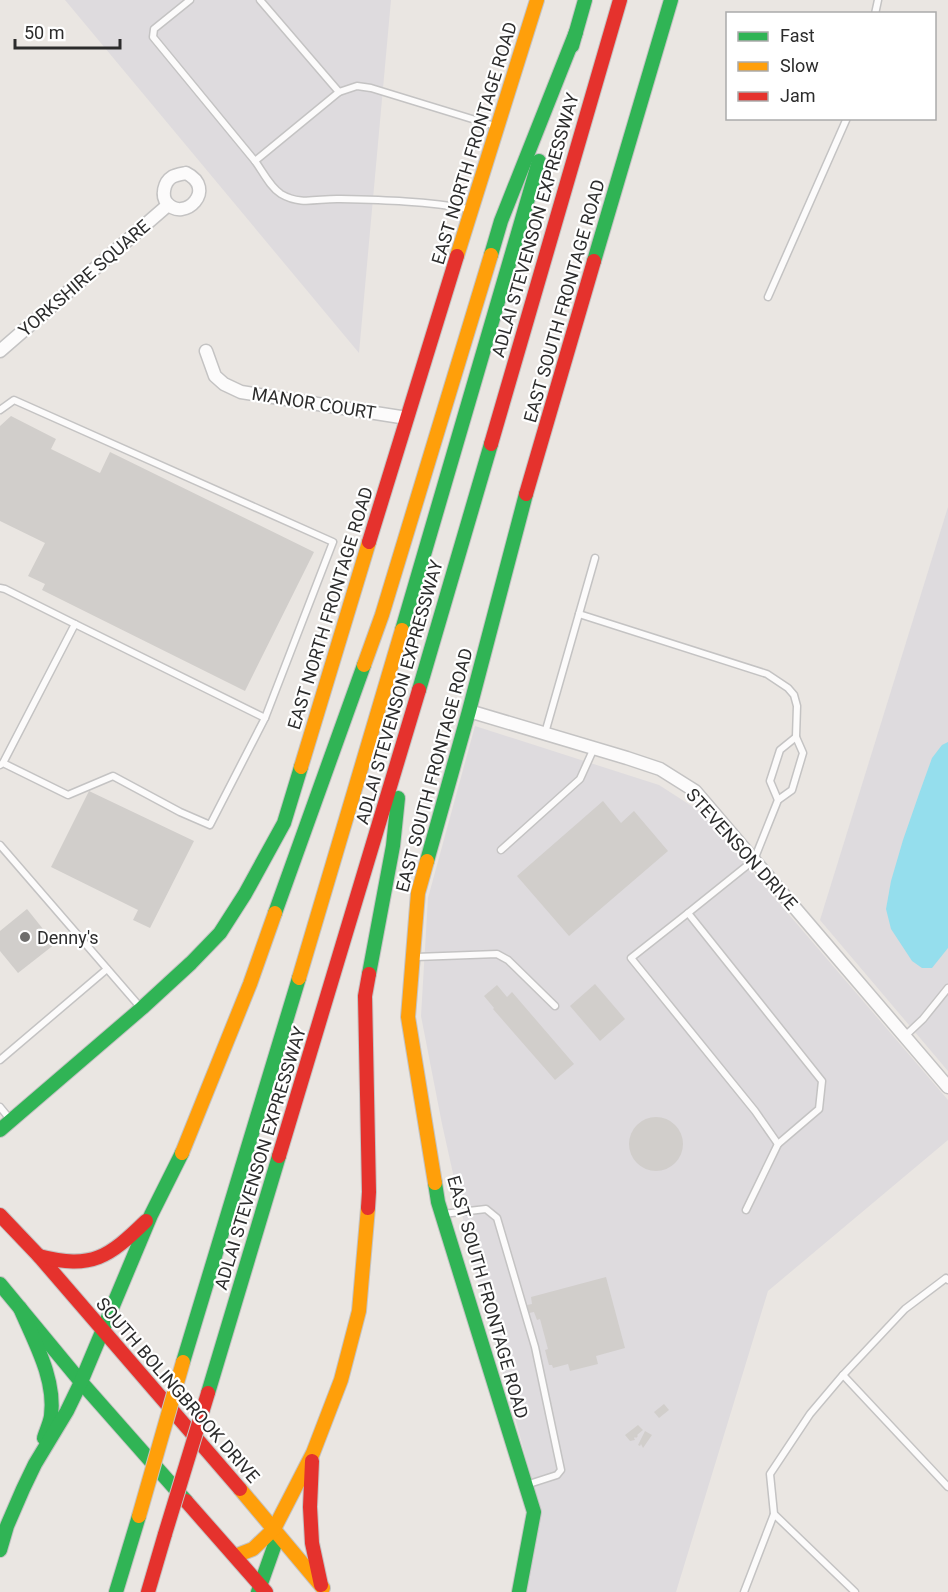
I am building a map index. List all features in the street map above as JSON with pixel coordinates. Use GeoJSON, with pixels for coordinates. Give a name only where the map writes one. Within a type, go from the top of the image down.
{"type":"FeatureCollection","features":[{"type":"Feature","properties":{"kind":"main road","name":"EAST NORTH FRONTAGE ROAD"},"geometry":{"type":"LineString","coordinates":[[5,1125],[142,1008],[220,933],[284,823],[537,0]]}},
{"type":"Feature","properties":{"kind":"main road","name":"ADLAI STEVENSON EXPRESSWAY"},"geometry":{"type":"LineString","coordinates":[[116,1592],[368,748],[585,0]]}},
{"type":"Feature","properties":{"kind":"main road","name":"ADLAI STEVENSON EXPRESSWAY"},"geometry":{"type":"LineString","coordinates":[[148,1592],[404,745],[620,0]]}},
{"type":"Feature","properties":{"kind":"main road","name":"EAST SOUTH FRONTAGE ROAD"},"geometry":{"type":"LineString","coordinates":[[519,1592],[534,1512],[441,1214],[408,1017],[418,893],[469,711],[518,521],[670,0]]}},
{"type":"Feature","properties":{"kind":"main road"},"geometry":{"type":"LineString","coordinates":[[35,1464],[68,1412],[151,1215],[183,1149],[250,984],[382,615],[501,221],[576,32]]}},
{"type":"Feature","properties":{"kind":"main road"},"geometry":{"type":"LineString","coordinates":[[235,1556],[253,1549],[274,1528],[313,1453],[341,1380],[359,1311],[369,1191],[365,996],[393,846],[404,745]]}},
{"type":"Feature","properties":{"kind":"main road","name":"SOUTH BOLINGBROOK DRIVE"},"geometry":{"type":"LineString","coordinates":[[0,1215],[39,1256],[323,1588]]}},
{"type":"Feature","properties":{"kind":"main road"},"geometry":{"type":"LineString","coordinates":[[39,1256],[58,1262],[96,1259],[130,1237],[151,1215]]}},
{"type":"Feature","properties":{"kind":"main road"},"geometry":{"type":"LineString","coordinates":[[0,1284],[81,1382],[235,1556],[261,1590]]}},
{"type":"Feature","properties":{"kind":"main road"},"geometry":{"type":"LineString","coordinates":[[0,1550],[7,1526],[35,1464],[51,1414],[50,1391],[45,1368],[20,1308]]}},
{"type":"Feature","properties":{"kind":"main road"},"geometry":{"type":"LineString","coordinates":[[313,1453],[310,1506],[312,1543],[323,1588]]}},
{"type":"Feature","properties":{"kind":"main road"},"geometry":{"type":"LineString","coordinates":[[261,1590],[275,1544],[274,1528]]}},
{"type":"Feature","properties":{"kind":"street","name":"YORKSHIRE SQUARE"},"geometry":{"type":"LineString","coordinates":[[0,351],[168,205]]}},
{"type":"Feature","properties":{"kind":"street","name":"MANOR COURT"},"geometry":{"type":"LineString","coordinates":[[206,351],[215,376],[241,392],[407,418]]}},
{"type":"Feature","properties":{"kind":"street","name":"STEVENSON DRIVE"},"geometry":{"type":"LineString","coordinates":[[469,711],[627,758],[660,770],[695,791],[948,1087]]}},
{"type":"Feature","properties":{"kind":"lane"},"geometry":{"type":"LineString","coordinates":[[190,0],[154,29],[153,37],[279,193],[294,199],[312,201],[336,198],[412,202],[446,204],[472,210]]}},
{"type":"Feature","properties":{"kind":"lane"},"geometry":{"type":"LineString","coordinates":[[260,0],[339,92]]}},
{"type":"Feature","properties":{"kind":"lane"},"geometry":{"type":"LineString","coordinates":[[255,161],[339,92],[357,86],[371,88],[498,128]]}},
{"type":"Feature","properties":{"kind":"lane"},"geometry":{"type":"LineString","coordinates":[[768,297],[846,120]]}},
{"type":"Feature","properties":{"kind":"lane"},"geometry":{"type":"LineString","coordinates":[[0,410],[14,400],[333,542],[265,718],[210,825],[180,812],[113,776],[68,795],[1,764],[75,624]]}},
{"type":"Feature","properties":{"kind":"lane"},"geometry":{"type":"LineString","coordinates":[[544,733],[595,558]]}},
{"type":"Feature","properties":{"kind":"lane"},"geometry":{"type":"LineString","coordinates":[[0,588],[265,718]]}},
{"type":"Feature","properties":{"kind":"lane"},"geometry":{"type":"LineString","coordinates":[[579,614],[767,674],[788,688],[794,695],[797,706],[795,737],[803,753],[792,790],[778,800],[754,860],[631,958],[755,1111],[778,1144]]}},
{"type":"Feature","properties":{"kind":"lane"},"geometry":{"type":"LineString","coordinates":[[778,800],[770,781],[780,750],[795,737]]}},
{"type":"Feature","properties":{"kind":"lane"},"geometry":{"type":"LineString","coordinates":[[501,850],[580,779],[595,748]]}},
{"type":"Feature","properties":{"kind":"lane"},"geometry":{"type":"LineString","coordinates":[[0,845],[142,1008]]}},
{"type":"Feature","properties":{"kind":"lane"},"geometry":{"type":"LineString","coordinates":[[688,913],[822,1081],[819,1109],[778,1144],[746,1210]]}},
{"type":"Feature","properties":{"kind":"lane"},"geometry":{"type":"LineString","coordinates":[[413,957],[497,954],[508,960],[555,1006]]}},
{"type":"Feature","properties":{"kind":"lane"},"geometry":{"type":"LineString","coordinates":[[0,1060],[107,969]]}},
{"type":"Feature","properties":{"kind":"lane"},"geometry":{"type":"LineString","coordinates":[[905,1036],[948,988]]}},
{"type":"Feature","properties":{"kind":"lane"},"geometry":{"type":"LineString","coordinates":[[0,1107],[5,1125]]}},
{"type":"Feature","properties":{"kind":"lane"},"geometry":{"type":"LineString","coordinates":[[441,1214],[486,1209],[497,1218],[535,1347],[561,1470],[557,1476],[525,1485]]}},
{"type":"Feature","properties":{"kind":"lane"},"geometry":{"type":"LineString","coordinates":[[744,1592],[774,1514],[770,1474],[810,1414],[843,1375],[905,1309],[946,1278],[948,1280]]}},
{"type":"Feature","properties":{"kind":"lane"},"geometry":{"type":"LineString","coordinates":[[843,1375],[948,1487]]}},
{"type":"Feature","properties":{"kind":"lane"},"geometry":{"type":"LineString","coordinates":[[774,1514],[855,1592]]}},
{"type":"Feature","properties":{"kind":"shaded area"},"geometry":{"type":"Polygon","coordinates":[[[65,0],[391,0],[359,353],[65,0]]]}},
{"type":"Feature","properties":{"kind":"shaded area"},"geometry":{"type":"Polygon","coordinates":[[[948,507],[948,1071],[820,920],[948,507]]]}},
{"type":"Feature","properties":{"kind":"shaded area"},"geometry":{"type":"Polygon","coordinates":[[[475,726],[659,785],[701,812],[948,1100],[948,1140],[768,1291],[676,1592],[526,1592],[541,1513],[474,1268],[421,1016],[428,898],[475,726]]]}},
{"type":"Feature","properties":{"kind":"water"},"geometry":{"type":"Polygon","coordinates":[[[948,742],[948,948],[932,968],[922,968],[912,961],[891,929],[886,909],[891,881],[903,840],[932,758],[942,745],[948,742]]]}},
{"type":"Feature","properties":{"kind":"building"},"geometry":{"type":"Polygon","coordinates":[[[11,416],[56,439],[51,449],[100,473],[110,452],[314,552],[245,691],[42,590],[45,584],[28,576],[45,543],[0,521],[0,426],[11,416]]]}},
{"type":"Feature","properties":{"kind":"building"},"geometry":{"type":"Polygon","coordinates":[[[89,791],[194,841],[150,928],[133,920],[138,910],[51,867],[89,791]]]}},
{"type":"Feature","properties":{"kind":"building"},"geometry":{"type":"Polygon","coordinates":[[[603,801],[621,823],[634,811],[668,851],[569,936],[517,876],[603,801]]]}},
{"type":"Feature","properties":{"kind":"building","name":"Denny's"},"geometry":{"type":"Polygon","coordinates":[[[27,909],[55,944],[18,973],[0,951],[0,931],[27,909]]]}},
{"type":"Feature","properties":{"kind":"building"},"geometry":{"type":"Polygon","coordinates":[[[595,984],[625,1019],[600,1041],[570,1006],[595,984]]]}},
{"type":"Feature","properties":{"kind":"building"},"geometry":{"type":"Polygon","coordinates":[[[497,985],[507,997],[512,992],[574,1064],[555,1080],[484,996],[497,985]]]}},
{"type":"Feature","properties":{"kind":"building"},"geometry":{"type":"Polygon","coordinates":[[[656,1117],[666,1119],[675,1125],[681,1134],[683,1144],[681,1154],[675,1163],[666,1169],[656,1171],[646,1169],[637,1163],[631,1154],[629,1144],[631,1134],[637,1125],[646,1119],[656,1117]]]}},
{"type":"Feature","properties":{"kind":"building"},"geometry":{"type":"Polygon","coordinates":[[[606,1277],[625,1348],[596,1356],[598,1364],[570,1371],[568,1364],[553,1368],[549,1365],[545,1350],[548,1349],[540,1319],[537,1320],[534,1312],[529,1313],[527,1305],[532,1304],[531,1297],[606,1277]]]}},
{"type":"Feature","properties":{"kind":"building"},"geometry":{"type":"Polygon","coordinates":[[[664,1404],[669,1410],[659,1418],[654,1412],[664,1404]]]}},
{"type":"Feature","properties":{"kind":"building"},"geometry":{"type":"Polygon","coordinates":[[[638,1425],[643,1430],[634,1438],[635,1440],[630,1441],[625,1435],[638,1425]]]}},
{"type":"Feature","properties":{"kind":"building"},"geometry":{"type":"Polygon","coordinates":[[[645,1431],[652,1435],[643,1448],[641,1444],[638,1445],[645,1431]]]}},
{"type":"Feature","properties":{"kind":"traffic: fast"},"geometry":{"type":"LineString","coordinates":[[572,46],[585,0]]}},
{"type":"Feature","properties":{"kind":"traffic: fast"},"geometry":{"type":"LineString","coordinates":[[594,261],[671,0]]}},
{"type":"Feature","properties":{"kind":"traffic: fast"},"geometry":{"type":"LineString","coordinates":[[491,255],[501,221],[576,32]]}},
{"type":"Feature","properties":{"kind":"traffic: fast"},"geometry":{"type":"LineString","coordinates":[[402,630],[539,161]]}},
{"type":"Feature","properties":{"kind":"traffic: fast"},"geometry":{"type":"LineString","coordinates":[[419,690],[491,444]]}},
{"type":"Feature","properties":{"kind":"traffic: fast"},"geometry":{"type":"LineString","coordinates":[[427,861],[526,494]]}},
{"type":"Feature","properties":{"kind":"traffic: fast"},"geometry":{"type":"LineString","coordinates":[[275,913],[364,665]]}},
{"type":"Feature","properties":{"kind":"traffic: fast"},"geometry":{"type":"LineString","coordinates":[[0,1130],[142,1008],[220,933],[245,894],[284,823],[301,767]]}},
{"type":"Feature","properties":{"kind":"traffic: fast"},"geometry":{"type":"LineString","coordinates":[[369,974],[393,846],[398,798]]}},
{"type":"Feature","properties":{"kind":"traffic: fast"},"geometry":{"type":"LineString","coordinates":[[183,1362],[299,978]]}},
{"type":"Feature","properties":{"kind":"traffic: fast"},"geometry":{"type":"LineString","coordinates":[[0,1550],[7,1526],[23,1489],[81,1382],[151,1215],[182,1153]]}},
{"type":"Feature","properties":{"kind":"traffic: fast"},"geometry":{"type":"LineString","coordinates":[[208,1393],[279,1156]]}},
{"type":"Feature","properties":{"kind":"traffic: fast"},"geometry":{"type":"LineString","coordinates":[[435,1183],[438,1202],[534,1512],[519,1592]]}},
{"type":"Feature","properties":{"kind":"traffic: fast"},"geometry":{"type":"LineString","coordinates":[[0,1284],[81,1382],[186,1501]]}},
{"type":"Feature","properties":{"kind":"traffic: fast"},"geometry":{"type":"LineString","coordinates":[[20,1308],[43,1360],[50,1388],[51,1416],[44,1438]]}},
{"type":"Feature","properties":{"kind":"traffic: fast"},"geometry":{"type":"LineString","coordinates":[[116,1592],[139,1516]]}},
{"type":"Feature","properties":{"kind":"traffic: fast"},"geometry":{"type":"LineString","coordinates":[[258,1592],[275,1544],[274,1529]]}},
{"type":"Feature","properties":{"kind":"traffic: slow"},"geometry":{"type":"LineString","coordinates":[[457,256],[537,0]]}},
{"type":"Feature","properties":{"kind":"traffic: slow"},"geometry":{"type":"LineString","coordinates":[[364,665],[382,615],[491,255]]}},
{"type":"Feature","properties":{"kind":"traffic: slow"},"geometry":{"type":"LineString","coordinates":[[301,767],[369,542]]}},
{"type":"Feature","properties":{"kind":"traffic: slow"},"geometry":{"type":"LineString","coordinates":[[299,978],[402,630]]}},
{"type":"Feature","properties":{"kind":"traffic: slow"},"geometry":{"type":"LineString","coordinates":[[427,861],[418,893],[408,1017],[435,1183]]}},
{"type":"Feature","properties":{"kind":"traffic: slow"},"geometry":{"type":"LineString","coordinates":[[182,1153],[250,984],[275,913]]}},
{"type":"Feature","properties":{"kind":"traffic: slow"},"geometry":{"type":"LineString","coordinates":[[235,1556],[253,1549],[274,1529],[313,1453],[341,1380],[359,1311],[368,1208]]}},
{"type":"Feature","properties":{"kind":"traffic: slow"},"geometry":{"type":"LineString","coordinates":[[139,1516],[183,1362]]}},
{"type":"Feature","properties":{"kind":"traffic: slow"},"geometry":{"type":"LineString","coordinates":[[240,1489],[323,1588]]}},
{"type":"Feature","properties":{"kind":"traffic: jam"},"geometry":{"type":"LineString","coordinates":[[491,444],[620,0]]}},
{"type":"Feature","properties":{"kind":"traffic: jam"},"geometry":{"type":"LineString","coordinates":[[369,542],[457,256]]}},
{"type":"Feature","properties":{"kind":"traffic: jam"},"geometry":{"type":"LineString","coordinates":[[526,494],[594,261]]}},
{"type":"Feature","properties":{"kind":"traffic: jam"},"geometry":{"type":"LineString","coordinates":[[279,1156],[419,690]]}},
{"type":"Feature","properties":{"kind":"traffic: jam"},"geometry":{"type":"LineString","coordinates":[[368,1208],[365,996],[369,974]]}},
{"type":"Feature","properties":{"kind":"traffic: jam"},"geometry":{"type":"LineString","coordinates":[[0,1215],[39,1256],[240,1489]]}},
{"type":"Feature","properties":{"kind":"traffic: jam"},"geometry":{"type":"LineString","coordinates":[[39,1256],[73,1262],[86,1261],[110,1252],[146,1221]]}},
{"type":"Feature","properties":{"kind":"traffic: jam"},"geometry":{"type":"LineString","coordinates":[[165,1534],[208,1393]]}},
{"type":"Feature","properties":{"kind":"traffic: jam"},"geometry":{"type":"LineString","coordinates":[[312,1461],[310,1507],[312,1543],[321,1585]]}},
{"type":"Feature","properties":{"kind":"traffic: jam"},"geometry":{"type":"LineString","coordinates":[[186,1501],[266,1592]]}},
{"type":"Feature","properties":{"kind":"traffic: jam"},"geometry":{"type":"LineString","coordinates":[[148,1592],[165,1534]]}},
{"type":"Feature","properties":{"kind":"place","name":"Denny's"},"geometry":{"type":"Point","coordinates":[25,937]}}]}
